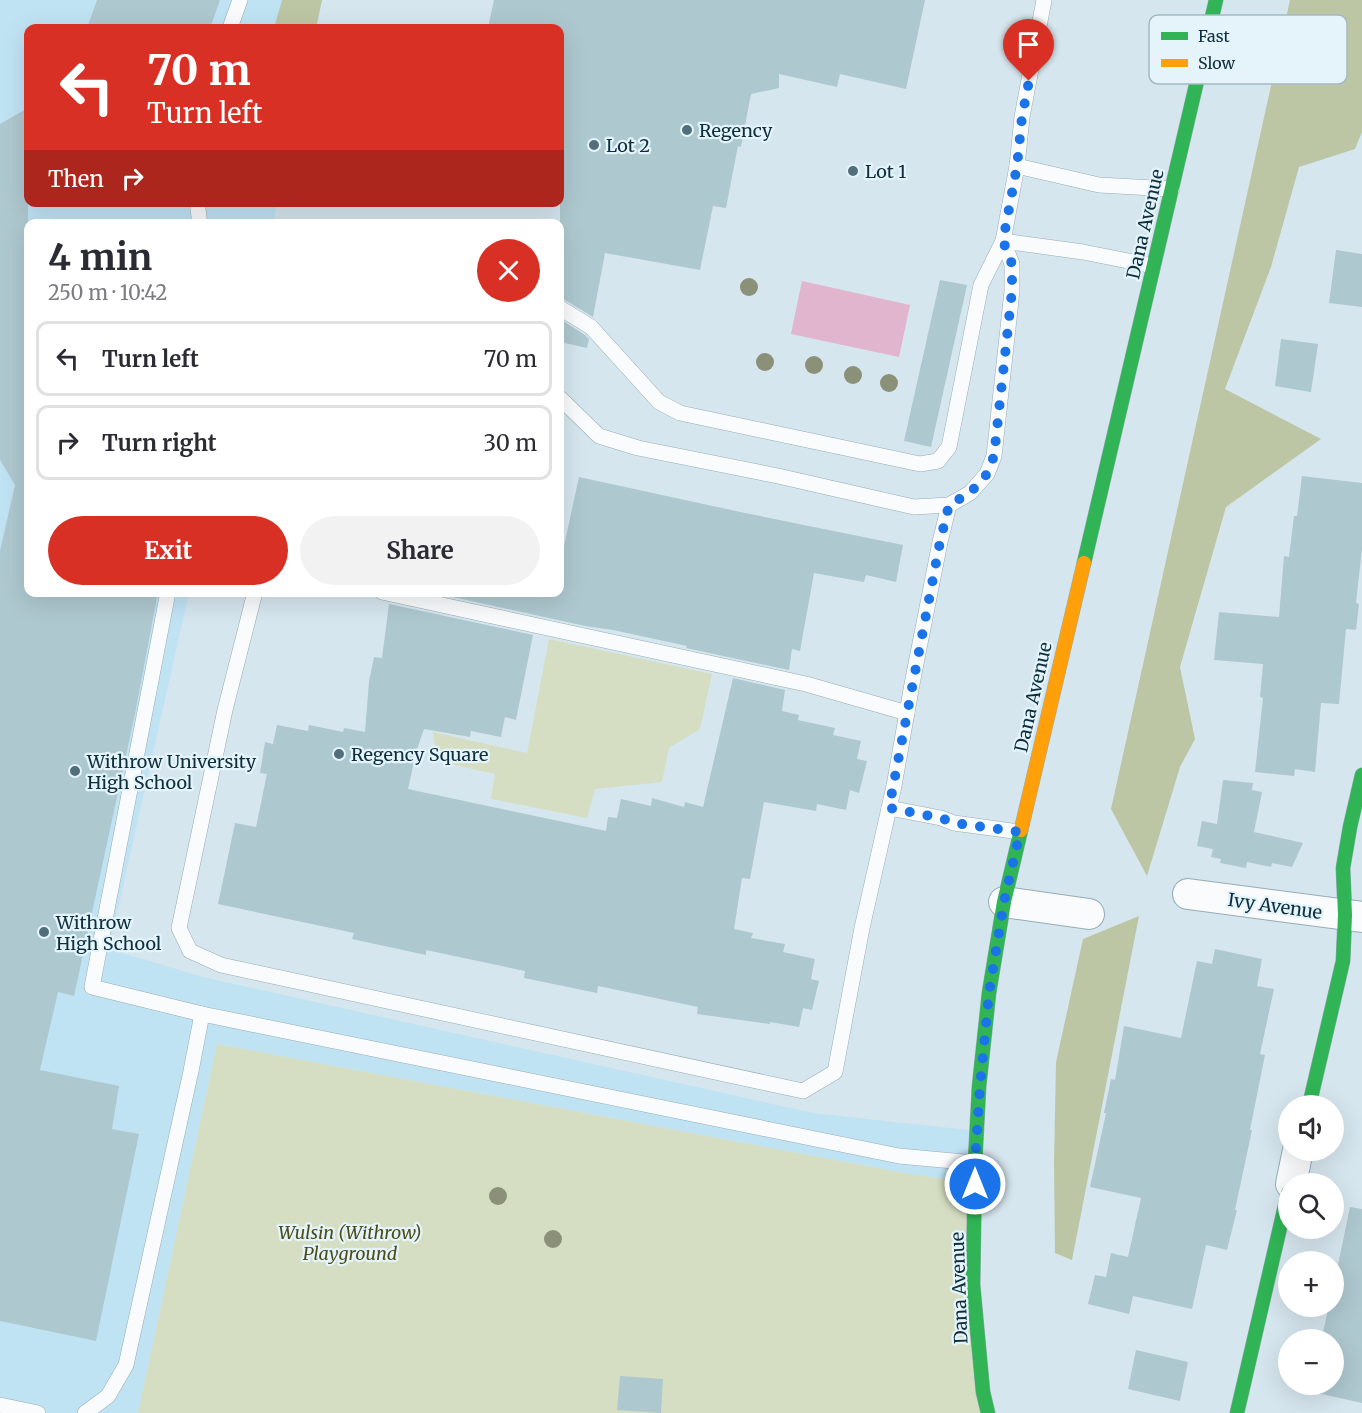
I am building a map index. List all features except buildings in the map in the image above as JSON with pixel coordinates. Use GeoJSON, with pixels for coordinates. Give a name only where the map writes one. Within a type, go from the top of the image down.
{"type":"FeatureCollection","features":[{"type":"Feature","properties":{"kind":"street","name":"Dana Avenue"},"geometry":{"type":"LineString","coordinates":[[1213,15],[1216,0]]}},
{"type":"Feature","properties":{"kind":"street","name":"Dana Avenue"},"geometry":{"type":"LineString","coordinates":[[988,1413],[983,1392],[973,1285],[975,1163],[989,993],[1004,902],[1196,84]]}},
{"type":"Feature","properties":{"kind":"street"},"geometry":{"type":"LineString","coordinates":[[1312,1095],[1353,916],[1343,868],[1362,776]]}},
{"type":"Feature","properties":{"kind":"street","name":"Ivy Avenue"},"geometry":{"type":"LineString","coordinates":[[1188,894],[1353,916]]}},
{"type":"Feature","properties":{"kind":"street"},"geometry":{"type":"LineString","coordinates":[[1004,902],[1089,914]]}},
{"type":"Feature","properties":{"kind":"street"},"geometry":{"type":"LineString","coordinates":[[1237,1413],[1278,1235]]}},
{"type":"Feature","properties":{"kind":"lane"},"geometry":{"type":"LineString","coordinates":[[231,24],[240,0]]}},
{"type":"Feature","properties":{"kind":"lane"},"geometry":{"type":"LineString","coordinates":[[564,310],[591,327],[659,402],[680,412],[920,464],[938,461],[949,447],[981,285],[1003,241],[1017,166],[1022,117],[1044,0]]}},
{"type":"Feature","properties":{"kind":"lane"},"geometry":{"type":"LineString","coordinates":[[1017,166],[1098,185],[1172,189]]}},
{"type":"Feature","properties":{"kind":"lane"},"geometry":{"type":"LineString","coordinates":[[1003,241],[1083,252],[1154,266]]}},
{"type":"Feature","properties":{"kind":"lane"},"geometry":{"type":"LineString","coordinates":[[564,402],[599,436],[638,448],[778,476],[914,507],[949,505],[970,493],[987,474],[994,456],[1012,291],[1012,264],[1003,241]]}},
{"type":"Feature","properties":{"kind":"lane"},"geometry":{"type":"LineString","coordinates":[[254,597],[223,720],[179,928],[190,951],[220,965],[803,1091],[835,1072],[862,928],[889,808],[949,505]]}},
{"type":"Feature","properties":{"kind":"lane"},"geometry":{"type":"LineString","coordinates":[[167,597],[92,987],[202,1014],[899,1156],[975,1163]]}},
{"type":"Feature","properties":{"kind":"lane"},"geometry":{"type":"LineString","coordinates":[[405,597],[806,684],[907,713]]}},
{"type":"Feature","properties":{"kind":"lane"},"geometry":{"type":"LineString","coordinates":[[889,808],[941,818],[954,823],[1020,832]]}},
{"type":"Feature","properties":{"kind":"lane"},"geometry":{"type":"LineString","coordinates":[[85,1413],[108,1396],[126,1365],[202,1014]]}},
{"type":"Feature","properties":{"kind":"lane"},"geometry":{"type":"LineString","coordinates":[[0,1405],[38,1413]]}},
{"type":"Feature","properties":{"kind":"shaded area","name":"Withrow University High School"},"geometry":{"type":"Polygon","coordinates":[[[0,0],[322,0],[317,24],[24,24],[24,207],[276,207],[274,219],[24,219],[24,597],[188,597],[109,949],[203,977],[813,1113],[977,1131],[975,1184],[899,1172],[217,1044],[138,1413],[0,1413],[0,0]]]}},
{"type":"Feature","properties":{"kind":"shaded area"},"geometry":{"type":"Polygon","coordinates":[[[802,281],[910,305],[899,357],[791,334],[802,281]]]}},
{"type":"Feature","properties":{"kind":"green space"},"geometry":{"type":"Polygon","coordinates":[[[282,0],[322,0],[317,24],[275,24],[282,0]]]}},
{"type":"Feature","properties":{"kind":"green space"},"geometry":{"type":"Polygon","coordinates":[[[1290,0],[1362,0],[1362,132],[1355,149],[1299,167],[1271,267],[1225,389],[1321,439],[1226,507],[1180,667],[1195,739],[1180,767],[1147,876],[1111,809],[1271,84],[1347,84],[1347,15],[1287,15],[1290,0]]]}},
{"type":"Feature","properties":{"kind":"green space"},"geometry":{"type":"Polygon","coordinates":[[[549,639],[712,674],[700,729],[669,748],[662,782],[595,789],[587,818],[491,799],[495,774],[437,761],[433,732],[527,753],[549,639]]]}},
{"type":"Feature","properties":{"kind":"green space"},"geometry":{"type":"Polygon","coordinates":[[[1139,916],[1072,1260],[1055,1253],[1056,1062],[1083,939],[1139,916]]]}},
{"type":"Feature","properties":{"kind":"green space","name":"Wulsin (Withrow) Playground"},"geometry":{"type":"Polygon","coordinates":[[[217,1044],[899,1172],[975,1184],[988,1413],[138,1413],[217,1044]]]}},
{"type":"Feature","properties":{"kind":"traffic: fast"},"geometry":{"type":"LineString","coordinates":[[1212,15],[1216,0]]}},
{"type":"Feature","properties":{"kind":"traffic: fast"},"geometry":{"type":"LineString","coordinates":[[1084,563],[1196,84]]}},
{"type":"Feature","properties":{"kind":"traffic: fast"},"geometry":{"type":"LineString","coordinates":[[1312,1095],[1343,961],[1345,915],[1343,868],[1362,775]]}},
{"type":"Feature","properties":{"kind":"traffic: fast"},"geometry":{"type":"LineString","coordinates":[[988,1413],[983,1392],[973,1285],[979,1087],[989,993],[1004,902],[1021,830]]}},
{"type":"Feature","properties":{"kind":"traffic: fast"},"geometry":{"type":"LineString","coordinates":[[1237,1413],[1278,1236]]}},
{"type":"Feature","properties":{"kind":"traffic: slow"},"geometry":{"type":"LineString","coordinates":[[1021,830],[1084,563]]}},
{"type":"Feature","properties":{"kind":"place","name":"Regency"},"geometry":{"type":"Point","coordinates":[687,130]}},
{"type":"Feature","properties":{"kind":"place","name":"Lot 2"},"geometry":{"type":"Point","coordinates":[594,145]}},
{"type":"Feature","properties":{"kind":"place","name":"Lot 1"},"geometry":{"type":"Point","coordinates":[853,171]}},
{"type":"Feature","properties":{"kind":"place","name":"Regency Square"},"geometry":{"type":"Point","coordinates":[339,754]}},
{"type":"Feature","properties":{"kind":"place","name":"Withrow University High School"},"geometry":{"type":"Point","coordinates":[75,771]}},
{"type":"Feature","properties":{"kind":"place","name":"Withrow High School"},"geometry":{"type":"Point","coordinates":[44,932]}},
{"type":"Feature","properties":{"kind":"route"},"geometry":{"type":"LineString","coordinates":[[975,1184],[980,1087],[989,993],[1004,902],[1020,832],[954,823],[941,818],[889,808],[949,505],[970,493],[987,474],[994,456],[1012,291],[1012,264],[1003,241],[1029,81]]}}]}
